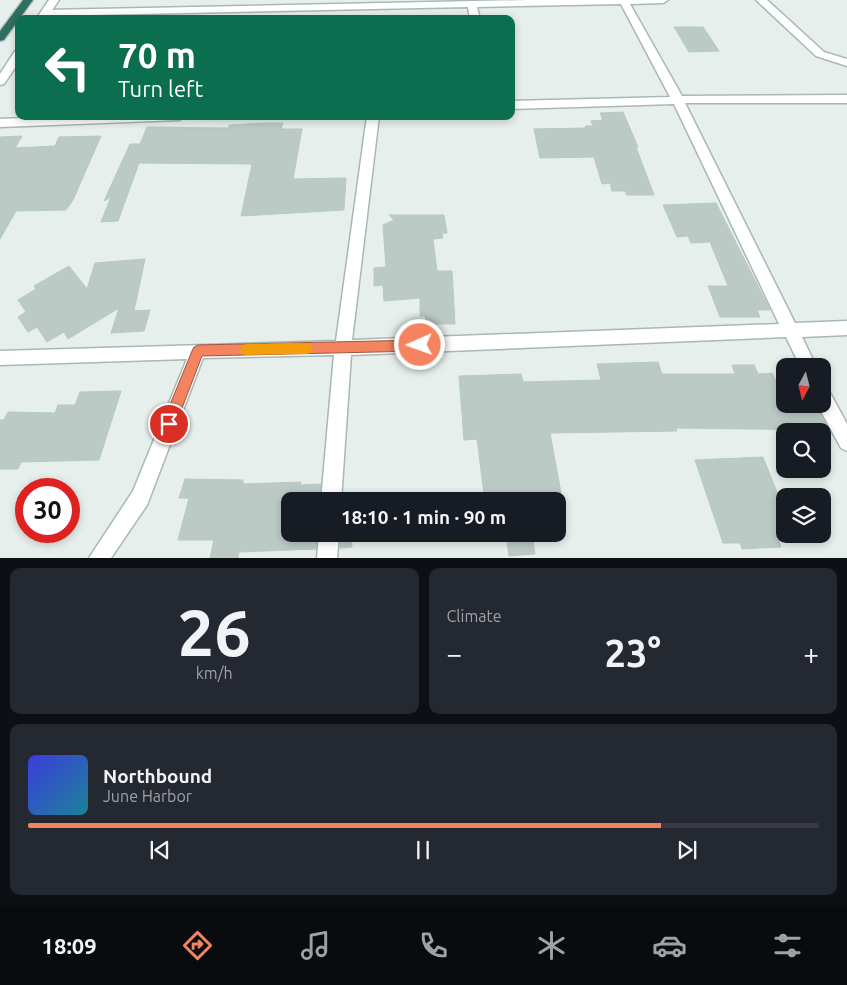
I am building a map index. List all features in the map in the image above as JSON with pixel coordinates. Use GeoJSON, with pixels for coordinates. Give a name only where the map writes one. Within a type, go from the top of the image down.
{"type":"FeatureCollection","features":[{"type":"Feature","properties":{"kind":"highway"},"geometry":{"type":"LineString","coordinates":[[17,15],[28,0]]}},
{"type":"Feature","properties":{"kind":"highway"},"geometry":{"type":"LineString","coordinates":[[3,34],[15,18]]}},
{"type":"Feature","properties":{"kind":"highway"},"geometry":{"type":"LineString","coordinates":[[3,34],[15,30]]}},
{"type":"Feature","properties":{"kind":"street"},"geometry":{"type":"LineString","coordinates":[[45,15],[54,0]]}},
{"type":"Feature","properties":{"kind":"street"},"geometry":{"type":"LineString","coordinates":[[70,15],[248,8],[663,0]]}},
{"type":"Feature","properties":{"kind":"street"},"geometry":{"type":"LineString","coordinates":[[761,0],[820,54],[847,63]]}},
{"type":"Feature","properties":{"kind":"street"},"geometry":{"type":"LineString","coordinates":[[624,1],[678,100],[804,358]]}},
{"type":"Feature","properties":{"kind":"street"},"geometry":{"type":"LineString","coordinates":[[472,4],[474,15]]}},
{"type":"Feature","properties":{"kind":"street"},"geometry":{"type":"LineString","coordinates":[[247,15],[248,8]]}},
{"type":"Feature","properties":{"kind":"street"},"geometry":{"type":"LineString","coordinates":[[0,82],[15,59]]}},
{"type":"Feature","properties":{"kind":"street"},"geometry":{"type":"LineString","coordinates":[[515,104],[847,99]]}},
{"type":"Feature","properties":{"kind":"street"},"geometry":{"type":"LineString","coordinates":[[0,122],[60,120]]}},
{"type":"Feature","properties":{"kind":"street"},"geometry":{"type":"LineString","coordinates":[[333,492],[343,348],[372,120]]}},
{"type":"Feature","properties":{"kind":"street"},"geometry":{"type":"LineString","coordinates":[[0,358],[343,348],[847,328]]}},
{"type":"Feature","properties":{"kind":"street"},"geometry":{"type":"LineString","coordinates":[[99,558],[140,498],[198,351]]}},
{"type":"Feature","properties":{"kind":"street"},"geometry":{"type":"LineString","coordinates":[[831,412],[847,442]]}},
{"type":"Feature","properties":{"kind":"street"},"geometry":{"type":"LineString","coordinates":[[327,558],[328,542]]}},
{"type":"Feature","properties":{"kind":"building"},"geometry":{"type":"Polygon","coordinates":[[[674,27],[703,27],[719,51],[689,52],[674,27]]]}},
{"type":"Feature","properties":{"kind":"building"},"geometry":{"type":"Polygon","coordinates":[[[623,112],[638,147],[636,147],[654,195],[627,195],[625,191],[612,191],[610,183],[602,184],[594,157],[540,158],[534,129],[586,128],[585,126],[593,126],[591,121],[603,120],[600,113],[623,112]]]}},
{"type":"Feature","properties":{"kind":"building"},"geometry":{"type":"Polygon","coordinates":[[[283,123],[281,129],[302,129],[293,179],[346,178],[344,210],[241,216],[252,164],[139,163],[118,221],[101,222],[111,197],[104,201],[130,144],[140,144],[147,127],[229,128],[229,125],[283,123]]]}},
{"type":"Feature","properties":{"kind":"building"},"geometry":{"type":"Polygon","coordinates":[[[22,136],[15,148],[55,146],[59,137],[101,136],[73,200],[66,210],[16,211],[0,239],[0,137],[22,136]]]}},
{"type":"Feature","properties":{"kind":"building"},"geometry":{"type":"Polygon","coordinates":[[[716,203],[770,310],[757,310],[760,317],[720,317],[708,286],[728,286],[710,242],[691,243],[688,236],[677,237],[663,205],[716,203]]]}},
{"type":"Feature","properties":{"kind":"building"},"geometry":{"type":"Polygon","coordinates":[[[389,215],[444,215],[447,233],[442,233],[443,238],[433,239],[437,271],[452,271],[455,324],[426,324],[425,316],[420,316],[420,298],[384,301],[383,285],[374,286],[374,268],[386,267],[383,225],[394,220],[389,215]]]}},
{"type":"Feature","properties":{"kind":"building"},"geometry":{"type":"Polygon","coordinates":[[[145,259],[134,311],[150,310],[144,331],[111,333],[119,308],[68,339],[64,332],[47,342],[37,327],[28,332],[18,317],[26,312],[18,300],[36,289],[34,286],[69,266],[87,289],[95,263],[145,259]]]}},
{"type":"Feature","properties":{"kind":"building"},"geometry":{"type":"Polygon","coordinates":[[[658,362],[662,374],[735,374],[732,365],[754,365],[758,374],[772,373],[776,381],[776,413],[820,413],[825,423],[776,423],[776,429],[676,428],[677,431],[550,433],[561,492],[484,492],[477,439],[464,440],[459,376],[521,374],[523,382],[601,380],[597,364],[658,362]]]}},
{"type":"Feature","properties":{"kind":"building"},"geometry":{"type":"Polygon","coordinates":[[[121,391],[99,460],[21,462],[18,469],[0,469],[0,420],[4,420],[8,412],[55,413],[58,405],[75,405],[80,392],[121,391]]]}},
{"type":"Feature","properties":{"kind":"building"},"geometry":{"type":"Polygon","coordinates":[[[763,457],[776,490],[776,543],[780,543],[781,547],[742,549],[740,543],[723,543],[695,460],[763,457]]]}},
{"type":"Feature","properties":{"kind":"building"},"geometry":{"type":"Polygon","coordinates":[[[185,479],[243,480],[243,484],[301,482],[300,485],[321,484],[320,492],[281,492],[281,542],[316,542],[316,549],[239,552],[238,558],[210,558],[214,540],[178,540],[189,498],[179,498],[185,479]]]}},
{"type":"Feature","properties":{"kind":"building"},"geometry":{"type":"Polygon","coordinates":[[[340,542],[352,542],[352,547],[340,548],[340,542]]]}},
{"type":"Feature","properties":{"kind":"building"},"geometry":{"type":"Polygon","coordinates":[[[507,542],[533,542],[535,554],[509,556],[507,542]]]}},
{"type":"Feature","properties":{"kind":"slow traffic"},"geometry":{"type":"LineString","coordinates":[[246,350],[306,349]]}},
{"type":"Feature","properties":{"kind":"route"},"geometry":{"type":"LineString","coordinates":[[169,424],[198,351],[420,345]]}}]}
